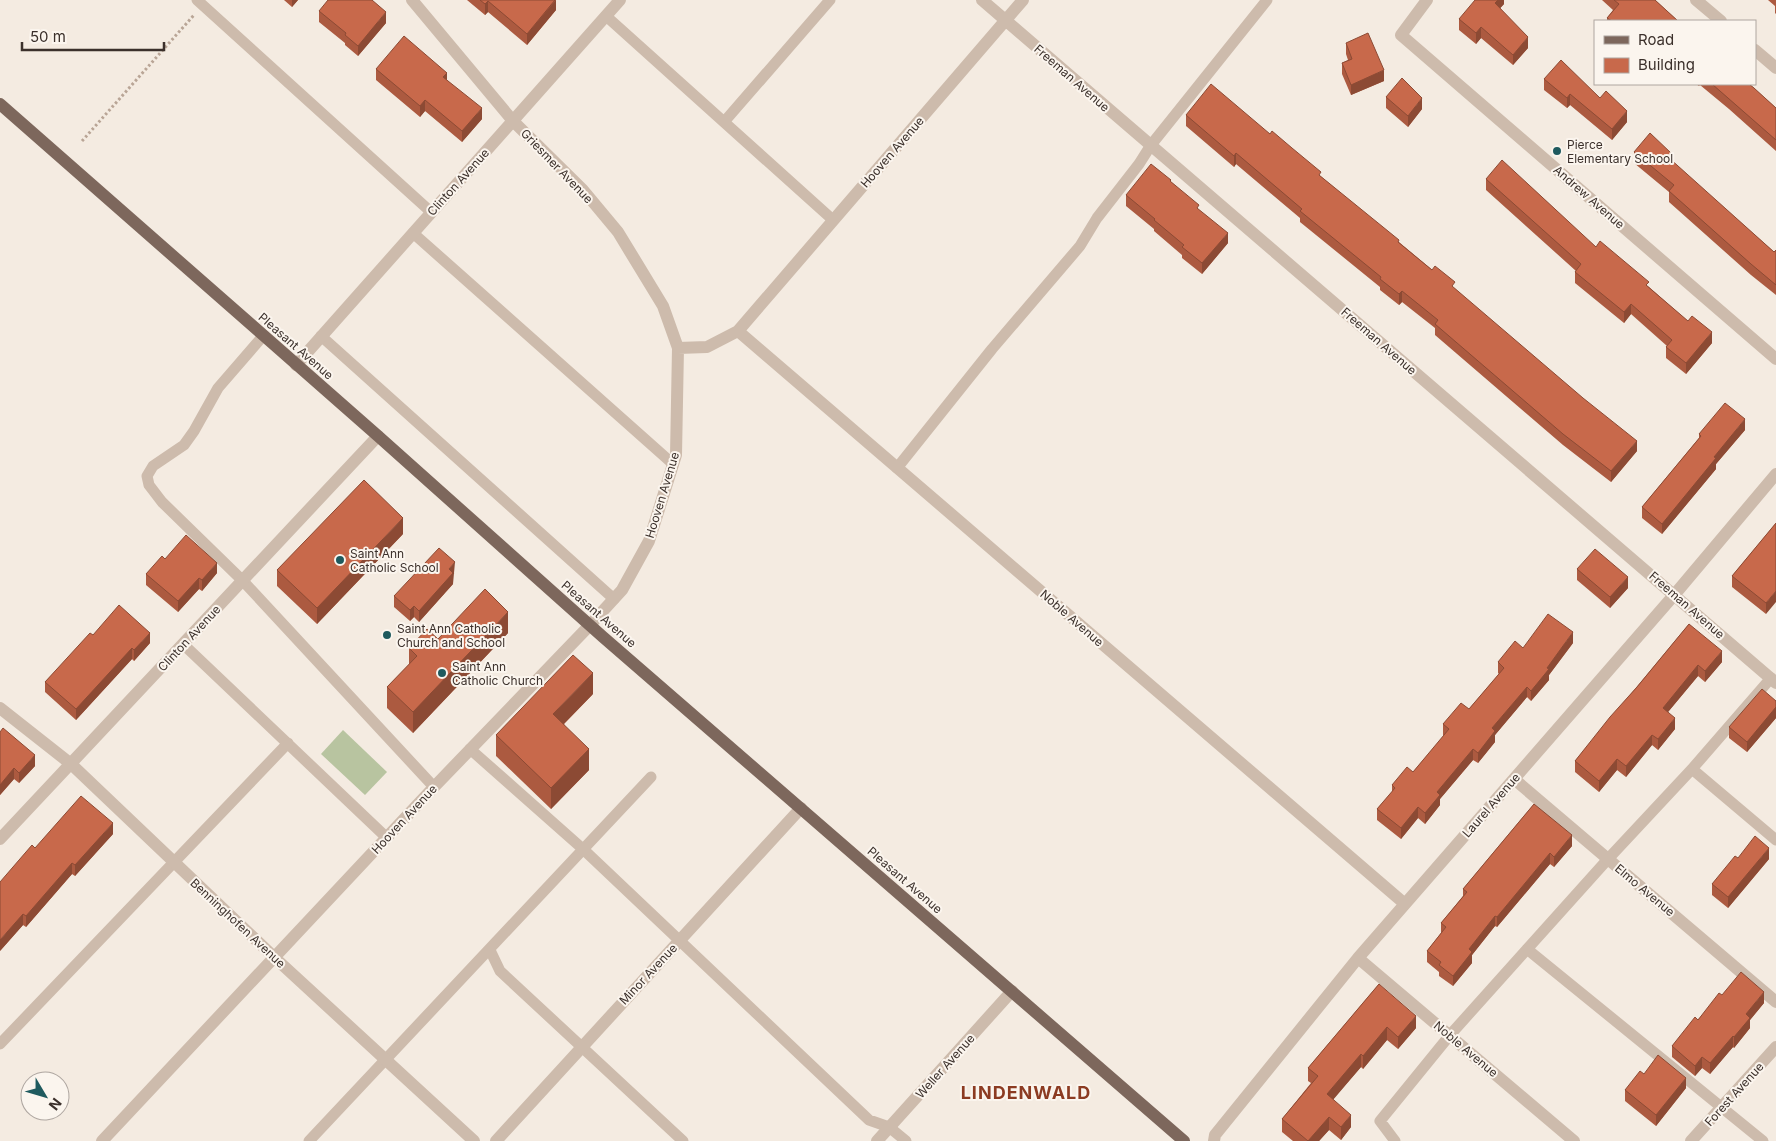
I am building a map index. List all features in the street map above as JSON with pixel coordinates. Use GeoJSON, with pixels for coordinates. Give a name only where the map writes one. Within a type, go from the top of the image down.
{"type":"FeatureCollection","features":[{"type":"Feature","properties":{"kind":"main road","name":"Pleasant Avenue"},"geometry":{"type":"LineString","coordinates":[[0,104],[590,625],[1184,1141]]}},
{"type":"Feature","properties":{"kind":"street","name":"Griesmer Avenue"},"geometry":{"type":"LineString","coordinates":[[412,0],[513,121],[583,190],[618,232],[663,306],[678,348]]}},
{"type":"Feature","properties":{"kind":"street","name":"Clinton Avenue"},"geometry":{"type":"LineString","coordinates":[[296,365],[620,0]]}},
{"type":"Feature","properties":{"kind":"street","name":"Freeman Avenue"},"geometry":{"type":"LineString","coordinates":[[982,0],[1773,680]]}},
{"type":"Feature","properties":{"kind":"street","name":"Hooven Avenue"},"geometry":{"type":"LineString","coordinates":[[102,1141],[434,786],[622,590],[649,540],[676,454],[678,348],[707,347],[738,331],[1023,0]]}},
{"type":"Feature","properties":{"kind":"street","name":"Andrew Avenue"},"geometry":{"type":"LineString","coordinates":[[1427,0],[1401,35],[1776,360]]}},
{"type":"Feature","properties":{"kind":"street"},"geometry":{"type":"LineString","coordinates":[[1696,0],[1720,20]]}},
{"type":"Feature","properties":{"kind":"street"},"geometry":{"type":"LineString","coordinates":[[1756,51],[1776,68]]}},
{"type":"Feature","properties":{"kind":"street","name":"Noble Avenue"},"geometry":{"type":"LineString","coordinates":[[738,331],[1405,904]]}},
{"type":"Feature","properties":{"kind":"street","name":"Clinton Avenue"},"geometry":{"type":"LineString","coordinates":[[0,839],[378,436]]}},
{"type":"Feature","properties":{"kind":"street","name":"Laurel Avenue"},"geometry":{"type":"LineString","coordinates":[[1214,1141],[1215,1135],[1358,958],[1675,594],[1776,474]]}},
{"type":"Feature","properties":{"kind":"street","name":"Benninghofen Avenue"},"geometry":{"type":"LineString","coordinates":[[0,708],[71,764],[275,958],[474,1141]]}},
{"type":"Feature","properties":{"kind":"street","name":"Elmo Avenue"},"geometry":{"type":"LineString","coordinates":[[1514,779],[1776,1002]]}},
{"type":"Feature","properties":{"kind":"street","name":"Minor Avenue"},"geometry":{"type":"LineString","coordinates":[[496,1141],[801,808]]}},
{"type":"Feature","properties":{"kind":"street","name":"Noble Avenue"},"geometry":{"type":"LineString","coordinates":[[1358,958],[1574,1141]]}},
{"type":"Feature","properties":{"kind":"street","name":"Weller Avenue"},"geometry":{"type":"LineString","coordinates":[[877,1141],[1012,991]]}},
{"type":"Feature","properties":{"kind":"street","name":"Forest Avenue"},"geometry":{"type":"LineString","coordinates":[[1691,1141],[1776,1047]]}},
{"type":"Feature","properties":{"kind":"lane"},"geometry":{"type":"LineString","coordinates":[[724,122],[830,0]]}},
{"type":"Feature","properties":{"kind":"lane"},"geometry":{"type":"LineString","coordinates":[[897,468],[992,350],[1080,246],[1097,218],[1151,146],[1267,0]]}},
{"type":"Feature","properties":{"kind":"lane"},"geometry":{"type":"LineString","coordinates":[[200,2],[432,212]]}},
{"type":"Feature","properties":{"kind":"lane"},"geometry":{"type":"LineString","coordinates":[[606,16],[833,220]]}},
{"type":"Feature","properties":{"kind":"lane"},"geometry":{"type":"LineString","coordinates":[[413,233],[673,464]]}},
{"type":"Feature","properties":{"kind":"lane"},"geometry":{"type":"LineString","coordinates":[[263,336],[218,388],[184,445],[153,466],[146,476],[149,484],[162,502],[243,581],[434,786]]}},
{"type":"Feature","properties":{"kind":"lane"},"geometry":{"type":"LineString","coordinates":[[321,336],[614,599]]}},
{"type":"Feature","properties":{"kind":"lane"},"geometry":{"type":"LineString","coordinates":[[183,644],[386,838]]}},
{"type":"Feature","properties":{"kind":"lane"},"geometry":{"type":"LineString","coordinates":[[1395,1141],[1380,1121],[1450,1036],[1527,949],[1773,680]]}},
{"type":"Feature","properties":{"kind":"lane"},"geometry":{"type":"LineString","coordinates":[[0,1044],[288,743]]}},
{"type":"Feature","properties":{"kind":"lane"},"geometry":{"type":"LineString","coordinates":[[470,749],[584,850],[869,1120],[890,1127],[906,1141]]}},
{"type":"Feature","properties":{"kind":"lane"},"geometry":{"type":"LineString","coordinates":[[1692,769],[1776,840]]}},
{"type":"Feature","properties":{"kind":"lane"},"geometry":{"type":"LineString","coordinates":[[309,1141],[651,777]]}},
{"type":"Feature","properties":{"kind":"lane"},"geometry":{"type":"LineString","coordinates":[[1527,949],[1763,1141]]}},
{"type":"Feature","properties":{"kind":"lane"},"geometry":{"type":"LineString","coordinates":[[490,950],[500,970],[683,1141]]}},
{"type":"Feature","properties":{"kind":"path"},"geometry":{"type":"LineString","coordinates":[[82,141],[200,2]]}},
{"type":"Feature","properties":{"kind":"green space"},"geometry":{"type":"Polygon","coordinates":[[[343,730],[387,772],[365,795],[321,754],[343,730]]]}},
{"type":"Feature","properties":{"kind":"building"},"geometry":{"type":"Polygon","coordinates":[[[328,0],[372,0],[386,12],[358,46],[345,35],[346,33],[319,11],[328,0]]]}},
{"type":"Feature","properties":{"kind":"building"},"geometry":{"type":"Polygon","coordinates":[[[480,0],[555,0],[527,34],[488,1],[485,4],[480,0]]]}},
{"type":"Feature","properties":{"kind":"building"},"geometry":{"type":"Polygon","coordinates":[[[1475,0],[1498,0],[1495,3],[1528,37],[1513,55],[1481,27],[1476,33],[1459,19],[1475,0]]]}},
{"type":"Feature","properties":{"kind":"building"},"geometry":{"type":"Polygon","coordinates":[[[1614,0],[1655,0],[1677,20],[1610,20],[1607,18],[1619,4],[1614,0]]]}},
{"type":"Feature","properties":{"kind":"building"},"geometry":{"type":"Polygon","coordinates":[[[1368,33],[1384,70],[1351,85],[1342,63],[1352,59],[1346,43],[1368,33]]]}},
{"type":"Feature","properties":{"kind":"building"},"geometry":{"type":"Polygon","coordinates":[[[404,36],[447,73],[443,77],[482,108],[462,131],[425,100],[420,106],[376,69],[404,36]]]}},
{"type":"Feature","properties":{"kind":"building"},"geometry":{"type":"Polygon","coordinates":[[[1561,60],[1600,98],[1606,91],[1627,111],[1612,129],[1570,94],[1567,98],[1544,79],[1561,60]]]}},
{"type":"Feature","properties":{"kind":"building"},"geometry":{"type":"Polygon","coordinates":[[[1402,78],[1422,98],[1408,116],[1386,97],[1402,78]]]}},
{"type":"Feature","properties":{"kind":"building"},"geometry":{"type":"Polygon","coordinates":[[[1211,84],[1270,134],[1272,131],[1321,172],[1319,175],[1399,240],[1398,242],[1432,270],[1435,266],[1455,282],[1452,286],[1583,398],[1637,441],[1611,471],[1563,434],[1435,324],[1438,320],[1402,291],[1399,294],[1380,279],[1381,277],[1300,211],[1302,209],[1236,153],[1234,156],[1186,115],[1211,84]]]}},
{"type":"Feature","properties":{"kind":"building"},"geometry":{"type":"Polygon","coordinates":[[[1713,85],[1750,85],[1754,88],[1776,108],[1776,140],[1713,85]]]}},
{"type":"Feature","properties":{"kind":"building"},"geometry":{"type":"Polygon","coordinates":[[[1650,133],[1671,153],[1668,157],[1774,252],[1776,250],[1776,285],[1669,191],[1674,185],[1634,152],[1650,133]]]}},
{"type":"Feature","properties":{"kind":"building"},"geometry":{"type":"Polygon","coordinates":[[[1502,160],[1596,247],[1600,241],[1649,282],[1646,285],[1688,321],[1692,316],[1712,332],[1686,363],[1666,347],[1672,340],[1631,304],[1624,312],[1575,272],[1581,264],[1486,179],[1502,160]]]}},
{"type":"Feature","properties":{"kind":"building"},"geometry":{"type":"Polygon","coordinates":[[[1151,164],[1199,205],[1197,208],[1228,233],[1202,263],[1126,195],[1151,164]]]}},
{"type":"Feature","properties":{"kind":"building"},"geometry":{"type":"Polygon","coordinates":[[[1725,403],[1745,419],[1662,524],[1642,507],[1701,436],[1699,434],[1725,403]]]}},
{"type":"Feature","properties":{"kind":"building","name":"Saint Ann Catholic School"},"geometry":{"type":"Polygon","coordinates":[[[364,480],[403,518],[317,608],[277,570],[364,480]]]}},
{"type":"Feature","properties":{"kind":"building"},"geometry":{"type":"Polygon","coordinates":[[[1776,523],[1776,591],[1766,603],[1732,576],[1776,523]]]}},
{"type":"Feature","properties":{"kind":"building"},"geometry":{"type":"Polygon","coordinates":[[[186,535],[217,563],[202,580],[199,578],[178,601],[146,574],[162,556],[165,559],[186,535]]]}},
{"type":"Feature","properties":{"kind":"building"},"geometry":{"type":"Polygon","coordinates":[[[439,548],[455,562],[449,569],[453,573],[419,611],[414,606],[410,610],[394,596],[439,548]]]}},
{"type":"Feature","properties":{"kind":"building"},"geometry":{"type":"Polygon","coordinates":[[[1595,549],[1628,577],[1610,597],[1577,569],[1595,549]]]}},
{"type":"Feature","properties":{"kind":"building"},"geometry":{"type":"Polygon","coordinates":[[[485,589],[508,612],[413,712],[387,687],[417,656],[409,648],[427,629],[438,639],[485,589]]]}},
{"type":"Feature","properties":{"kind":"building"},"geometry":{"type":"Polygon","coordinates":[[[119,605],[150,633],[134,650],[132,648],[76,709],[45,682],[90,633],[93,635],[119,605]]]}},
{"type":"Feature","properties":{"kind":"building"},"geometry":{"type":"Polygon","coordinates":[[[1548,614],[1573,632],[1547,668],[1549,669],[1531,691],[1527,687],[1492,728],[1495,731],[1478,753],[1473,749],[1437,792],[1440,795],[1425,813],[1418,807],[1401,828],[1377,809],[1395,788],[1392,785],[1407,767],[1413,772],[1449,729],[1443,724],[1461,703],[1469,709],[1504,668],[1498,662],[1515,641],[1523,648],[1548,614]]]}},
{"type":"Feature","properties":{"kind":"building"},"geometry":{"type":"Polygon","coordinates":[[[1689,624],[1722,651],[1705,671],[1698,665],[1663,708],[1675,718],[1658,739],[1652,735],[1626,766],[1617,759],[1599,781],[1575,761],[1689,624]]]}},
{"type":"Feature","properties":{"kind":"building"},"geometry":{"type":"Polygon","coordinates":[[[573,655],[593,673],[553,714],[589,749],[551,788],[496,735],[573,655]]]}},
{"type":"Feature","properties":{"kind":"building"},"geometry":{"type":"Polygon","coordinates":[[[1762,689],[1776,701],[1776,707],[1747,742],[1729,727],[1762,689]]]}},
{"type":"Feature","properties":{"kind":"building"},"geometry":{"type":"Polygon","coordinates":[[[3,728],[35,755],[19,773],[14,768],[0,785],[0,732],[3,728]]]}},
{"type":"Feature","properties":{"kind":"building"},"geometry":{"type":"Polygon","coordinates":[[[81,796],[113,823],[75,865],[72,863],[26,916],[23,914],[0,940],[0,882],[32,845],[35,848],[81,796]]]}},
{"type":"Feature","properties":{"kind":"building"},"geometry":{"type":"Polygon","coordinates":[[[1534,804],[1572,835],[1554,857],[1550,853],[1497,917],[1495,916],[1469,949],[1472,952],[1453,976],[1439,965],[1441,962],[1427,951],[1446,927],[1441,923],[1467,892],[1463,889],[1534,804]]]}},
{"type":"Feature","properties":{"kind":"building"},"geometry":{"type":"Polygon","coordinates":[[[1755,836],[1769,848],[1728,897],[1712,884],[1735,856],[1738,858],[1755,836]]]}},
{"type":"Feature","properties":{"kind":"building"},"geometry":{"type":"Polygon","coordinates":[[[1741,972],[1764,992],[1746,1014],[1750,1018],[1710,1063],[1702,1057],[1695,1066],[1672,1046],[1695,1017],[1698,1020],[1719,993],[1722,995],[1741,972]]]}},
{"type":"Feature","properties":{"kind":"building"},"geometry":{"type":"Polygon","coordinates":[[[1379,984],[1416,1016],[1398,1037],[1387,1027],[1363,1056],[1361,1054],[1327,1094],[1351,1115],[1341,1127],[1329,1117],[1308,1141],[1282,1119],[1318,1076],[1308,1068],[1379,984]]]}},
{"type":"Feature","properties":{"kind":"building"},"geometry":{"type":"Polygon","coordinates":[[[1658,1055],[1686,1078],[1656,1115],[1625,1090],[1640,1071],[1644,1074],[1658,1055]]]}},
{"type":"Feature","properties":{"kind":"place","name":"Pierce Elementary School"},"geometry":{"type":"Point","coordinates":[1557,151]}},
{"type":"Feature","properties":{"kind":"place","name":"Saint Ann Catholic School"},"geometry":{"type":"Point","coordinates":[340,560]}},
{"type":"Feature","properties":{"kind":"place","name":"Saint Ann Catholic Church and School"},"geometry":{"type":"Point","coordinates":[387,635]}},
{"type":"Feature","properties":{"kind":"place","name":"Saint Ann Catholic Church"},"geometry":{"type":"Point","coordinates":[442,673]}},
{"type":"Feature","properties":{"kind":"district","name":"LINDENWALD"},"geometry":{"type":"Point","coordinates":[1026,1092]}}]}
